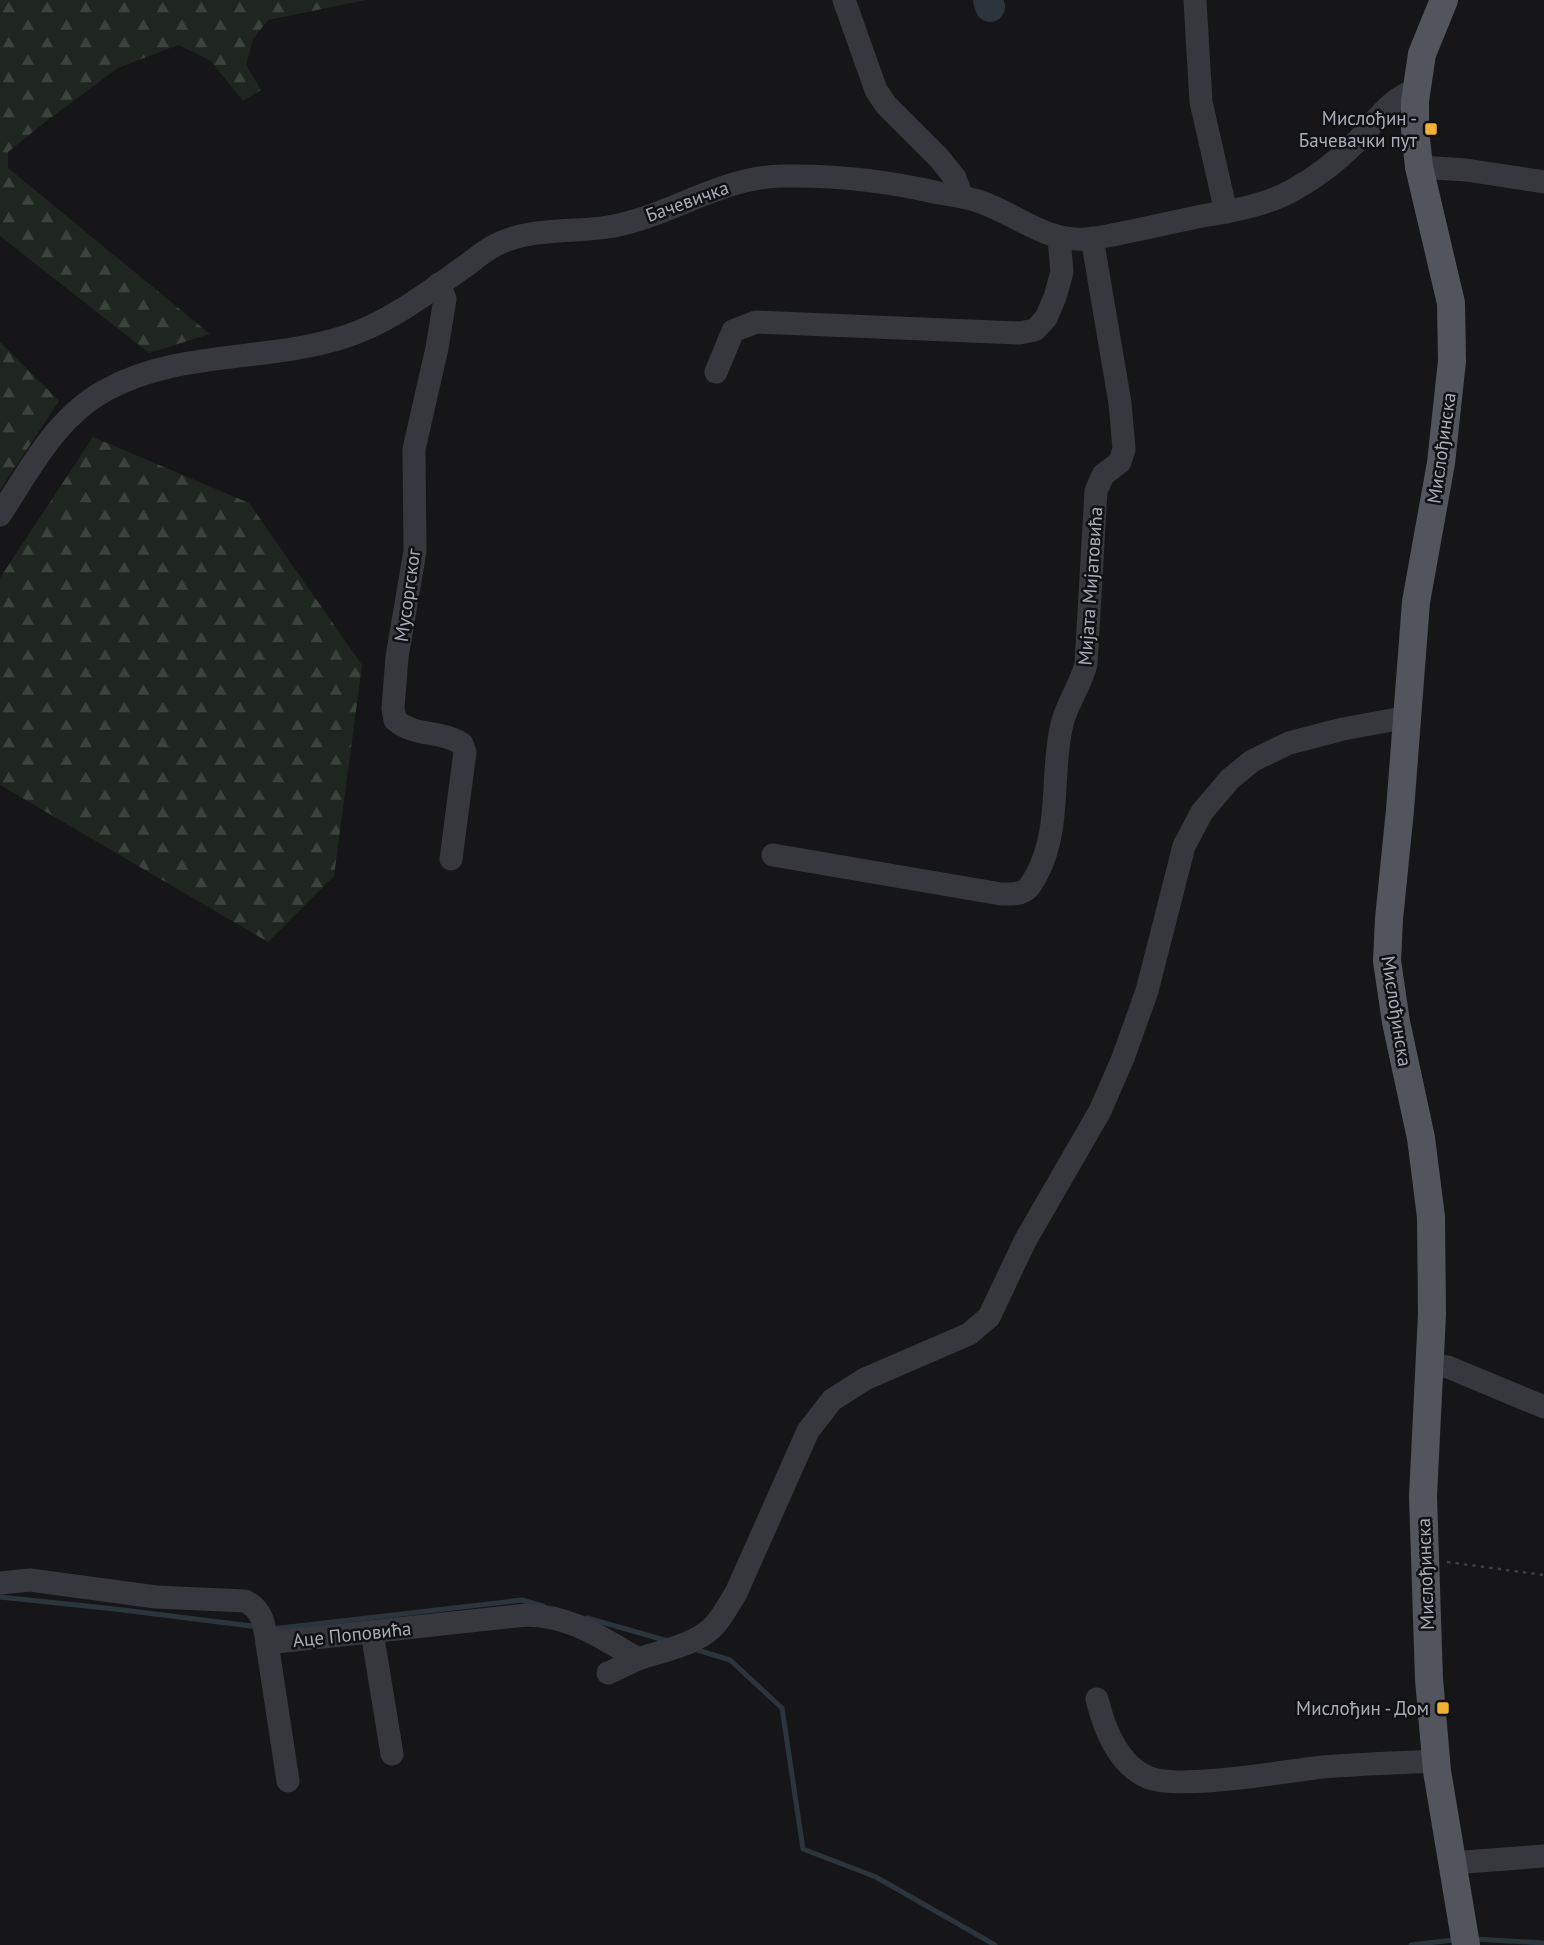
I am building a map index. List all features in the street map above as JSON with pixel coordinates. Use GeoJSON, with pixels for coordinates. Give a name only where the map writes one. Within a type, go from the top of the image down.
{"type":"FeatureCollection","features":[{"type":"Feature","properties":{"kind":"main road","name":"Мислођинска"},"geometry":{"type":"LineString","coordinates":[[1444,0],[1426,40],[1416,90],[1415,121],[1419,167],[1451,303],[1453,346],[1441,463],[1416,602],[1387,961],[1396,1022],[1421,1138],[1432,1217],[1433,1292],[1424,1464],[1429,1679],[1436,1761],[1466,1945]]}},
{"type":"Feature","properties":{"kind":"street"},"geometry":{"type":"LineString","coordinates":[[844,0],[876,90],[886,104],[939,158],[955,178],[962,197]]}},
{"type":"Feature","properties":{"kind":"street"},"geometry":{"type":"LineString","coordinates":[[1195,0],[1201,102],[1226,212]]}},
{"type":"Feature","properties":{"kind":"street","name":"Бачевичка"},"geometry":{"type":"LineString","coordinates":[[0,515],[50,438],[81,406],[104,391],[141,373],[346,337],[378,323],[493,246],[521,236],[612,226],[653,215],[746,180],[782,176],[864,180],[913,187],[977,201],[1059,238],[1092,238],[1226,212],[1263,203],[1294,190],[1351,148],[1399,97],[1416,90]]}},
{"type":"Feature","properties":{"kind":"street"},"geometry":{"type":"LineString","coordinates":[[1419,167],[1455,169],[1544,182]]}},
{"type":"Feature","properties":{"kind":"street"},"geometry":{"type":"LineString","coordinates":[[716,372],[733,331],[756,322],[1019,334],[1035,330],[1046,318],[1062,272],[1059,238]]}},
{"type":"Feature","properties":{"kind":"street","name":"Мијата Мијатовића"},"geometry":{"type":"LineString","coordinates":[[773,855],[1001,894],[1017,894],[1026,890],[1039,870],[1049,842],[1062,723],[1083,679],[1086,664],[1096,491],[1103,475],[1120,462],[1124,449],[1120,403],[1092,238]]}},
{"type":"Feature","properties":{"kind":"street","name":"Мусоргског"},"geometry":{"type":"LineString","coordinates":[[439,284],[445,299],[414,449],[415,551],[397,657],[393,708],[395,720],[402,726],[444,736],[462,744],[464,752],[451,859]]}},
{"type":"Feature","properties":{"kind":"street"},"geometry":{"type":"LineString","coordinates":[[608,1674],[638,1659],[669,1651],[712,1628],[736,1593],[807,1431],[832,1400],[866,1379],[969,1334],[989,1317],[1025,1241],[1100,1111],[1119,1069],[1147,991],[1184,846],[1202,811],[1230,779],[1252,761],[1289,743],[1343,729],[1408,717]]}},
{"type":"Feature","properties":{"kind":"street"},"geometry":{"type":"LineString","coordinates":[[1429,1364],[1448,1367],[1544,1407]]}},
{"type":"Feature","properties":{"kind":"street","name":"Аце Поповића"},"geometry":{"type":"LineString","coordinates":[[0,1583],[30,1580],[156,1597],[245,1601],[261,1613],[267,1643],[526,1615],[550,1615],[581,1625],[638,1659]]}},
{"type":"Feature","properties":{"kind":"street"},"geometry":{"type":"LineString","coordinates":[[372,1632],[393,1754]]}},
{"type":"Feature","properties":{"kind":"street"},"geometry":{"type":"LineString","coordinates":[[267,1643],[288,1781]]}},
{"type":"Feature","properties":{"kind":"street"},"geometry":{"type":"LineString","coordinates":[[1097,1699],[1107,1730],[1127,1762],[1139,1773],[1162,1782],[1326,1767],[1436,1761]]}},
{"type":"Feature","properties":{"kind":"street"},"geometry":{"type":"LineString","coordinates":[[1452,1863],[1544,1856]]}},
{"type":"Feature","properties":{"kind":"path"},"geometry":{"type":"LineString","coordinates":[[1425,1559],[1544,1575]]}},
{"type":"Feature","properties":{"kind":"green space"},"geometry":{"type":"Polygon","coordinates":[[[0,0],[366,0],[268,20],[253,39],[246,65],[261,90],[243,101],[210,60],[178,45],[118,68],[8,152],[8,168],[210,334],[149,353],[0,236],[0,0]]]}},
{"type":"Feature","properties":{"kind":"green space"},"geometry":{"type":"Polygon","coordinates":[[[0,342],[59,401],[0,490],[0,342]]]}},
{"type":"Feature","properties":{"kind":"green space"},"geometry":{"type":"Polygon","coordinates":[[[93,437],[249,503],[362,665],[334,876],[268,942],[0,785],[0,578],[93,437]]]}},
{"type":"Feature","properties":{"kind":"waterway"},"geometry":{"type":"LineString","coordinates":[[988,0],[990,7]]}},
{"type":"Feature","properties":{"kind":"waterway"},"geometry":{"type":"LineString","coordinates":[[0,1597],[259,1627]]}},
{"type":"Feature","properties":{"kind":"waterway"},"geometry":{"type":"LineString","coordinates":[[272,1629],[522,1600],[543,1606]]}},
{"type":"Feature","properties":{"kind":"waterway"},"geometry":{"type":"LineString","coordinates":[[587,1618],[668,1641]]}},
{"type":"Feature","properties":{"kind":"waterway"},"geometry":{"type":"LineString","coordinates":[[694,1649],[730,1660],[782,1708],[803,1849],[876,1877],[995,1945]]}},
{"type":"Feature","properties":{"kind":"waterway"},"geometry":{"type":"LineString","coordinates":[[1474,1939],[1544,1943]]}},
{"type":"Feature","properties":{"kind":"waterway"},"geometry":{"type":"LineString","coordinates":[[1411,1945],[1453,1940]]}},
{"type":"Feature","properties":{"kind":"place","name":"Мислођин - Бачевачки пут"},"geometry":{"type":"Point","coordinates":[1431,129]}},
{"type":"Feature","properties":{"kind":"place","name":"Мислођин - Дом"},"geometry":{"type":"Point","coordinates":[1443,1708]}}]}
